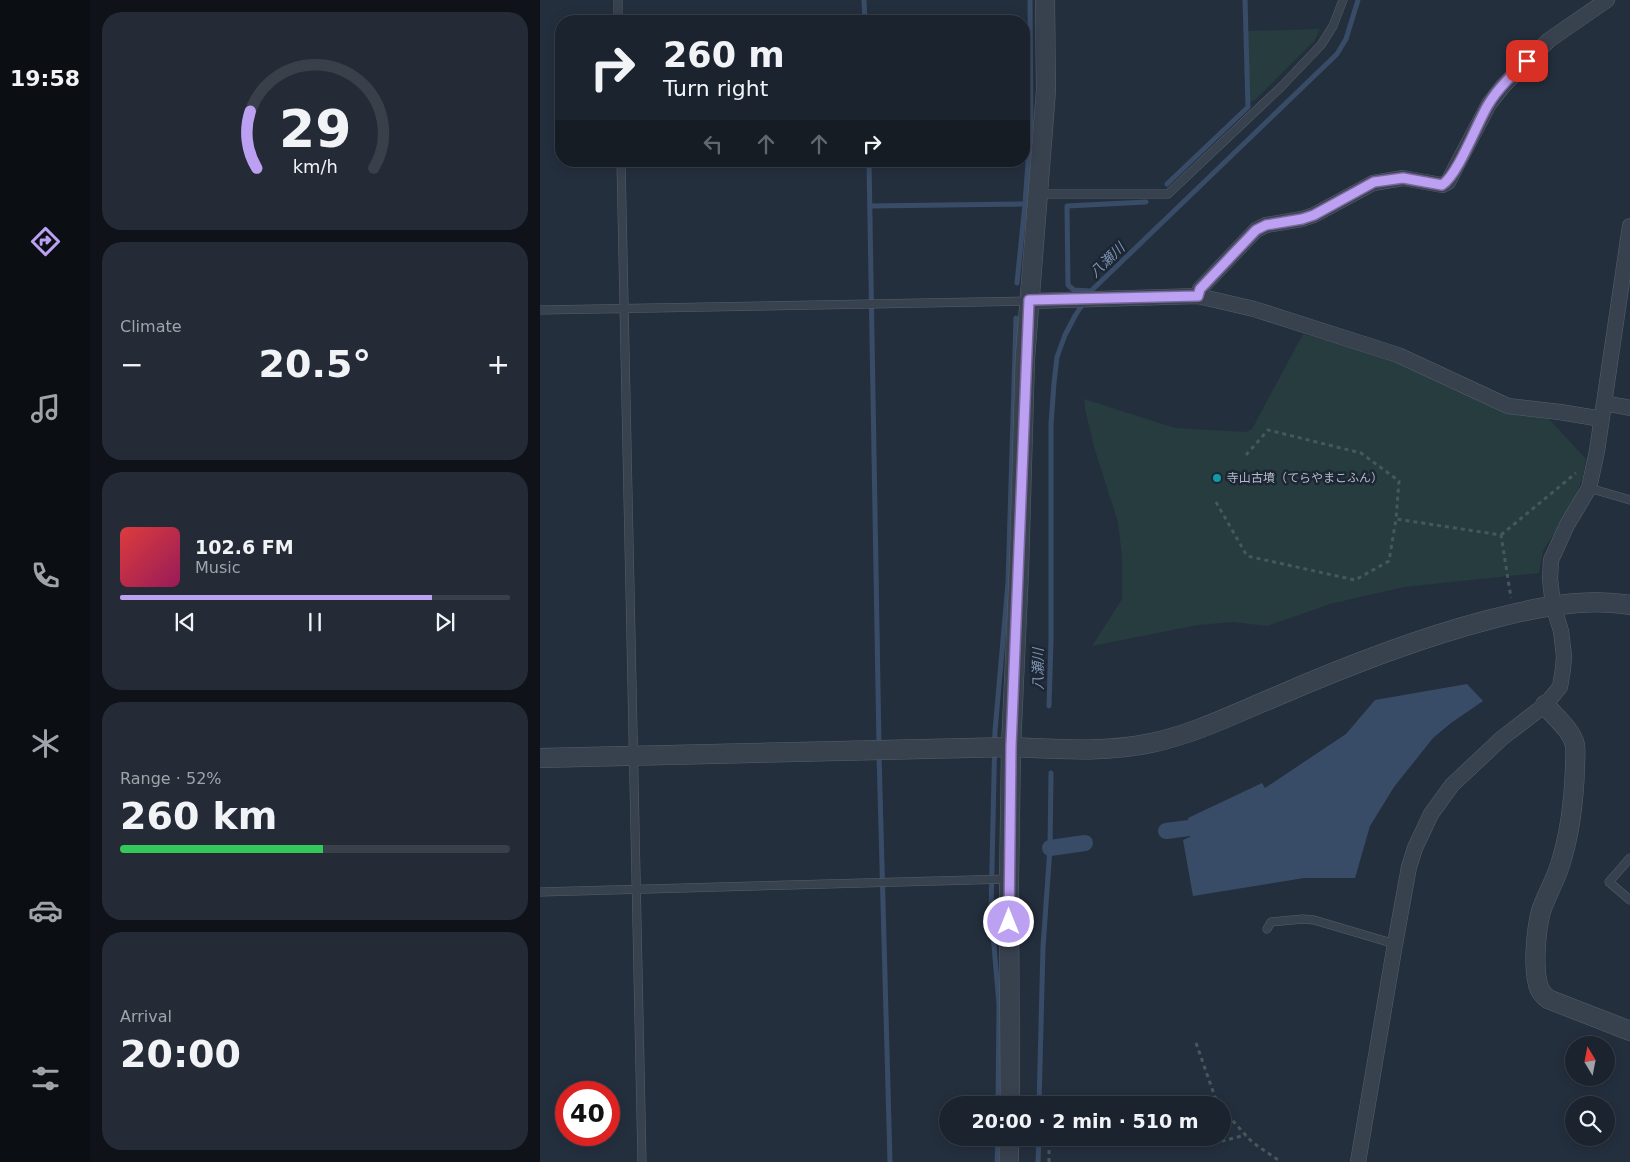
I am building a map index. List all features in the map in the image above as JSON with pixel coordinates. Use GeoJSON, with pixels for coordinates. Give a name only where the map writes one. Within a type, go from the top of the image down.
{"type":"FeatureCollection","features":[{"type":"Feature","properties":{"kind":"street"},"geometry":{"type":"LineString","coordinates":[[1010,1096],[1009,879],[1011,747],[1029,300],[1046,90],[1045,0]]}},
{"type":"Feature","properties":{"kind":"street"},"geometry":{"type":"LineString","coordinates":[[1198,296],[1200,289],[1250,235],[1266,225],[1314,215],[1374,182],[1403,178],[1442,185],[1448,182],[1489,104],[1503,86],[1549,40],[1607,0]]}},
{"type":"Feature","properties":{"kind":"street"},"geometry":{"type":"LineString","coordinates":[[1358,1162],[1395,944],[1412,858],[1423,830],[1442,798],[1465,771],[1502,738],[1545,705],[1560,687],[1564,669],[1561,631],[1553,606],[1550,579],[1551,560],[1567,525],[1589,488],[1602,419],[1630,226]]}},
{"type":"Feature","properties":{"kind":"street"},"geometry":{"type":"LineString","coordinates":[[1029,300],[1198,296],[1254,309],[1398,355],[1508,406],[1602,419]]}},
{"type":"Feature","properties":{"kind":"street"},"geometry":{"type":"LineString","coordinates":[[1604,403],[1630,408]]}},
{"type":"Feature","properties":{"kind":"street"},"geometry":{"type":"LineString","coordinates":[[540,758],[1011,747],[1122,748],[1150,743],[1204,727],[1318,678],[1402,646],[1459,627],[1514,613],[1553,606],[1589,603],[1630,605]]}},
{"type":"Feature","properties":{"kind":"street"},"geometry":{"type":"LineString","coordinates":[[1545,705],[1568,731],[1574,744],[1575,766],[1573,801],[1567,839],[1560,866],[1542,911],[1538,930],[1536,969],[1538,981],[1541,992],[1548,999],[1630,1031]]}},
{"type":"Feature","properties":{"kind":"street"},"geometry":{"type":"LineString","coordinates":[[1009,1146],[1009,1162]]}},
{"type":"Feature","properties":{"kind":"lane"},"geometry":{"type":"LineString","coordinates":[[618,0],[618,15]]}},
{"type":"Feature","properties":{"kind":"lane"},"geometry":{"type":"LineString","coordinates":[[1039,194],[1168,194],[1274,94],[1321,45],[1333,26],[1343,0]]}},
{"type":"Feature","properties":{"kind":"lane"},"geometry":{"type":"LineString","coordinates":[[621,167],[642,1162]]}},
{"type":"Feature","properties":{"kind":"lane"},"geometry":{"type":"LineString","coordinates":[[540,310],[717,308],[1029,300]]}},
{"type":"Feature","properties":{"kind":"lane"},"geometry":{"type":"LineString","coordinates":[[1589,488],[1630,500]]}},
{"type":"Feature","properties":{"kind":"lane"},"geometry":{"type":"LineString","coordinates":[[1630,858],[1609,882],[1630,900]]}},
{"type":"Feature","properties":{"kind":"lane"},"geometry":{"type":"LineString","coordinates":[[540,892],[1009,879]]}},
{"type":"Feature","properties":{"kind":"lane"},"geometry":{"type":"LineString","coordinates":[[1267,929],[1271,922],[1303,919],[1314,920],[1395,944]]}},
{"type":"Feature","properties":{"kind":"path"},"geometry":{"type":"LineString","coordinates":[[1216,502],[1247,556],[1355,580],[1389,561],[1396,519],[1399,481],[1361,453],[1268,430],[1246,455]]}},
{"type":"Feature","properties":{"kind":"path"},"geometry":{"type":"LineString","coordinates":[[1396,519],[1501,535],[1581,469],[1592,472]]}},
{"type":"Feature","properties":{"kind":"path"},"geometry":{"type":"LineString","coordinates":[[1501,535],[1511,598]]}},
{"type":"Feature","properties":{"kind":"path"},"geometry":{"type":"LineString","coordinates":[[1196,1043],[1215,1096]]}},
{"type":"Feature","properties":{"kind":"path"},"geometry":{"type":"LineString","coordinates":[[1231,1119],[1252,1142],[1281,1162]]}},
{"type":"Feature","properties":{"kind":"path"},"geometry":{"type":"LineString","coordinates":[[1231,1139],[1246,1135]]}},
{"type":"Feature","properties":{"kind":"path"},"geometry":{"type":"LineString","coordinates":[[1049,1146],[1049,1162]]}},
{"type":"Feature","properties":{"kind":"green space"},"geometry":{"type":"Polygon","coordinates":[[[1320,29],[1314,41],[1255,100],[1249,102],[1248,31],[1320,29]]]}},
{"type":"Feature","properties":{"kind":"green space"},"geometry":{"type":"Polygon","coordinates":[[[1303,334],[1394,360],[1510,412],[1549,419],[1586,459],[1583,477],[1571,507],[1543,551],[1539,573],[1404,587],[1330,604],[1267,626],[1233,622],[1198,625],[1092,646],[1122,599],[1122,557],[1118,522],[1094,447],[1084,399],[1175,428],[1246,432],[1252,429],[1303,334]]]}},
{"type":"Feature","properties":{"kind":"water"},"geometry":{"type":"Polygon","coordinates":[[[1467,684],[1483,701],[1433,738],[1394,787],[1370,826],[1355,878],[1304,878],[1193,896],[1183,840],[1190,837],[1188,818],[1262,783],[1265,788],[1346,734],[1375,700],[1467,684]]]}},
{"type":"Feature","properties":{"kind":"waterway"},"geometry":{"type":"LineString","coordinates":[[864,0],[865,15]]}},
{"type":"Feature","properties":{"kind":"waterway"},"geometry":{"type":"LineString","coordinates":[[1030,0],[1030,135]]}},
{"type":"Feature","properties":{"kind":"waterway"},"geometry":{"type":"LineString","coordinates":[[1167,184],[1248,107],[1245,0]]}},
{"type":"Feature","properties":{"kind":"waterway","name":"八瀬川"},"geometry":{"type":"LineString","coordinates":[[1049,706],[1051,641],[1051,424],[1057,357],[1065,335],[1091,291],[1337,54],[1346,39],[1358,0]]}},
{"type":"Feature","properties":{"kind":"waterway"},"geometry":{"type":"LineString","coordinates":[[869,167],[879,746]]}},
{"type":"Feature","properties":{"kind":"waterway"},"geometry":{"type":"LineString","coordinates":[[1017,283],[1028,167]]}},
{"type":"Feature","properties":{"kind":"waterway"},"geometry":{"type":"LineString","coordinates":[[1091,291],[1074,290],[1068,285],[1067,206],[1146,202]]}},
{"type":"Feature","properties":{"kind":"waterway"},"geometry":{"type":"LineString","coordinates":[[870,206],[1025,204]]}},
{"type":"Feature","properties":{"kind":"waterway"},"geometry":{"type":"LineString","coordinates":[[998,1096],[999,1004],[991,911],[995,731],[1008,583],[1016,318]]}},
{"type":"Feature","properties":{"kind":"waterway"},"geometry":{"type":"LineString","coordinates":[[879,754],[890,1162]]}},
{"type":"Feature","properties":{"kind":"waterway","name":"八瀬川"},"geometry":{"type":"LineString","coordinates":[[1039,1096],[1043,947],[1050,848],[1051,773]]}},
{"type":"Feature","properties":{"kind":"waterway"},"geometry":{"type":"LineString","coordinates":[[1166,831],[1189,828]]}},
{"type":"Feature","properties":{"kind":"waterway"},"geometry":{"type":"LineString","coordinates":[[1050,848],[1085,843]]}},
{"type":"Feature","properties":{"kind":"waterway"},"geometry":{"type":"LineString","coordinates":[[997,1162],[998,1146]]}},
{"type":"Feature","properties":{"kind":"waterway","name":"八瀬川"},"geometry":{"type":"LineString","coordinates":[[1038,1162],[1039,1146]]}},
{"type":"Feature","properties":{"kind":"place","name":"寺山古墳（てらやまこふん）"},"geometry":{"type":"Point","coordinates":[1217,478]}},
{"type":"Feature","properties":{"kind":"route"},"geometry":{"type":"LineString","coordinates":[[1009,922],[1011,747],[1019,590],[1025,359],[1029,300],[1198,296],[1200,289],[1245,241],[1256,230],[1266,225],[1314,215],[1374,182],[1403,178],[1442,185],[1448,182],[1455,170],[1489,104],[1516,71],[1527,61]]}}]}
